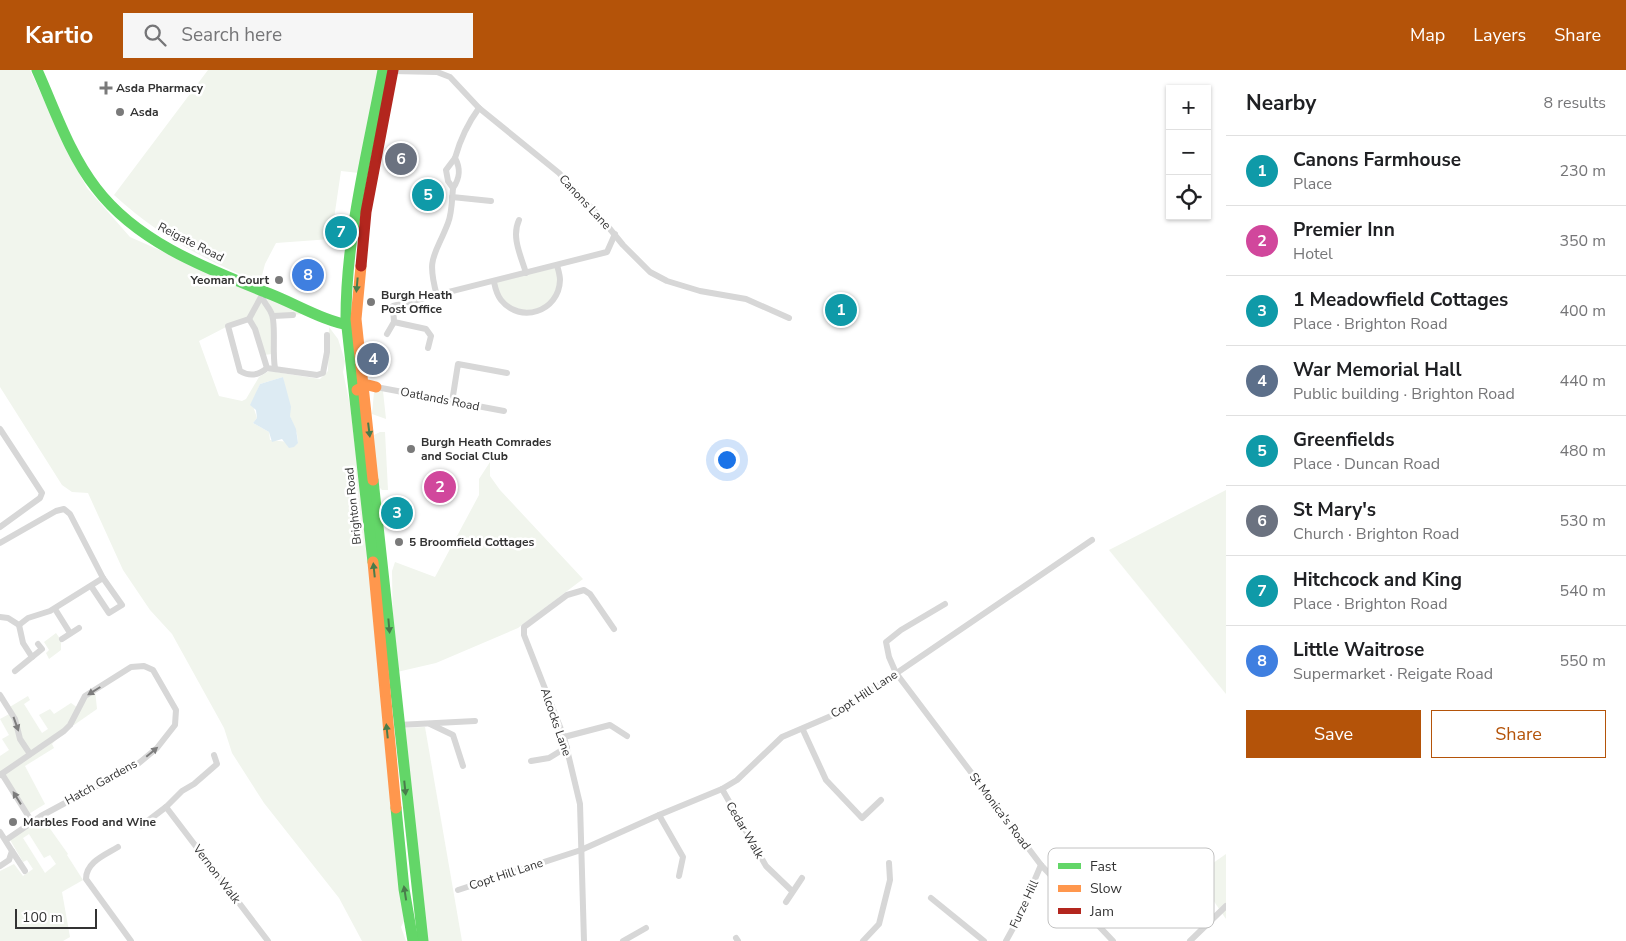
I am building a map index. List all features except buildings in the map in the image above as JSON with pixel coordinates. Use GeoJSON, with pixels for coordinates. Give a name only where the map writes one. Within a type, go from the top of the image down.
{"type":"FeatureCollection","features":[{"type":"Feature","properties":{"kind":"highway","name":"Reigate Road"},"geometry":{"type":"LineString","coordinates":[[37,70],[80,164],[114,208],[156,242],[261,294],[326,318],[353,324]]}},
{"type":"Feature","properties":{"kind":"highway","name":"Brighton Road"},"geometry":{"type":"LineString","coordinates":[[389,70],[357,210],[345,307],[353,324],[386,715],[404,889],[420,939]]}},
{"type":"Feature","properties":{"kind":"highway","name":"Brighton Road"},"geometry":{"type":"LineString","coordinates":[[389,70],[359,262],[350,358],[359,390],[366,404],[420,939]]}},
{"type":"Feature","properties":{"kind":"highway"},"geometry":{"type":"LineString","coordinates":[[345,307],[339,316],[326,318],[340,337],[350,358]]}},
{"type":"Feature","properties":{"kind":"highway"},"geometry":{"type":"LineString","coordinates":[[359,390],[376,387]]}},
{"type":"Feature","properties":{"kind":"highway"},"geometry":{"type":"LineString","coordinates":[[366,404],[370,390],[376,387]]}},
{"type":"Feature","properties":{"kind":"street","name":"Canons Lane"},"geometry":{"type":"LineString","coordinates":[[389,70],[447,72],[479,108],[559,174],[650,272],[667,281],[700,291],[746,298],[789,318]]}},
{"type":"Feature","properties":{"kind":"street"},"geometry":{"type":"LineString","coordinates":[[453,188],[446,170],[455,158],[469,121],[479,108]]}},
{"type":"Feature","properties":{"kind":"street"},"geometry":{"type":"LineString","coordinates":[[436,296],[431,274],[434,251],[449,221],[453,188],[460,166],[455,158]]}},
{"type":"Feature","properties":{"kind":"street"},"geometry":{"type":"LineString","coordinates":[[452,197],[490,201]]}},
{"type":"Feature","properties":{"kind":"street"},"geometry":{"type":"LineString","coordinates":[[519,220],[515,229],[516,242],[526,273]]}},
{"type":"Feature","properties":{"kind":"street"},"geometry":{"type":"LineString","coordinates":[[607,252],[615,234]]}},
{"type":"Feature","properties":{"kind":"street"},"geometry":{"type":"LineString","coordinates":[[387,334],[394,322],[392,306],[494,282],[607,252],[623,245]]}},
{"type":"Feature","properties":{"kind":"street"},"geometry":{"type":"LineString","coordinates":[[494,282],[500,299],[510,309],[526,315],[544,310],[556,296],[560,280],[557,265]]}},
{"type":"Feature","properties":{"kind":"street"},"geometry":{"type":"LineString","coordinates":[[261,294],[273,316],[272,354],[275,368]]}},
{"type":"Feature","properties":{"kind":"street"},"geometry":{"type":"LineString","coordinates":[[261,294],[249,319],[228,326],[240,371],[245,374],[259,374],[267,368],[275,368],[318,375],[323,373],[327,352],[327,335]]}},
{"type":"Feature","properties":{"kind":"street"},"geometry":{"type":"LineString","coordinates":[[273,316],[293,315]]}},
{"type":"Feature","properties":{"kind":"street"},"geometry":{"type":"LineString","coordinates":[[249,319],[264,355],[267,368]]}},
{"type":"Feature","properties":{"kind":"street"},"geometry":{"type":"LineString","coordinates":[[394,322],[426,329],[430,336],[428,348]]}},
{"type":"Feature","properties":{"kind":"street"},"geometry":{"type":"LineString","coordinates":[[264,355],[272,354]]}},
{"type":"Feature","properties":{"kind":"street"},"geometry":{"type":"LineString","coordinates":[[452,402],[458,364],[507,373]]}},
{"type":"Feature","properties":{"kind":"street","name":"Oatlands Road"},"geometry":{"type":"LineString","coordinates":[[376,387],[504,411]]}},
{"type":"Feature","properties":{"kind":"street"},"geometry":{"type":"LineString","coordinates":[[0,429],[42,493],[40,498],[0,528]]}},
{"type":"Feature","properties":{"kind":"street"},"geometry":{"type":"LineString","coordinates":[[1,541],[56,511],[64,509],[70,514],[103,578],[122,606],[109,613],[91,586]]}},
{"type":"Feature","properties":{"kind":"street","name":"Copt Hill Lane"},"geometry":{"type":"LineString","coordinates":[[458,890],[581,850],[659,815],[722,790],[737,780],[782,737],[803,730],[838,713],[1092,540]]}},
{"type":"Feature","properties":{"kind":"street"},"geometry":{"type":"LineString","coordinates":[[19,625],[28,618],[55,609],[103,578]]}},
{"type":"Feature","properties":{"kind":"street","name":"Alcocks Lane"},"geometry":{"type":"LineString","coordinates":[[584,941],[580,804],[564,737],[524,634],[524,627],[567,595],[584,590],[590,594],[614,629]]}},
{"type":"Feature","properties":{"kind":"street","name":"St Monica's Road"},"geometry":{"type":"LineString","coordinates":[[945,604],[901,630],[886,642],[888,657],[896,673],[1048,873]]}},
{"type":"Feature","properties":{"kind":"street"},"geometry":{"type":"LineString","coordinates":[[55,609],[70,633]]}},
{"type":"Feature","properties":{"kind":"street"},"geometry":{"type":"LineString","coordinates":[[0,617],[8,618],[19,625],[23,643],[32,657]]}},
{"type":"Feature","properties":{"kind":"street"},"geometry":{"type":"LineString","coordinates":[[62,639],[79,628]]}},
{"type":"Feature","properties":{"kind":"street"},"geometry":{"type":"LineString","coordinates":[[15,671],[42,650],[38,644]]}},
{"type":"Feature","properties":{"kind":"street","name":"Hatch Gardens"},"geometry":{"type":"LineString","coordinates":[[1,774],[64,731],[70,725],[85,696],[131,667],[144,666],[153,670],[176,710],[175,725],[157,748],[139,763],[32,822],[6,840]]}},
{"type":"Feature","properties":{"kind":"street"},"geometry":{"type":"LineString","coordinates":[[0,695],[14,719],[20,739],[30,754]]}},
{"type":"Feature","properties":{"kind":"street"},"geometry":{"type":"LineString","coordinates":[[398,725],[475,721]]}},
{"type":"Feature","properties":{"kind":"street"},"geometry":{"type":"LineString","coordinates":[[427,723],[453,736],[463,766]]}},
{"type":"Feature","properties":{"kind":"street"},"geometry":{"type":"LineString","coordinates":[[564,737],[610,725],[627,736]]}},
{"type":"Feature","properties":{"kind":"street"},"geometry":{"type":"LineString","coordinates":[[803,730],[826,780],[862,818],[881,800]]}},
{"type":"Feature","properties":{"kind":"street"},"geometry":{"type":"LineString","coordinates":[[531,761],[549,758],[567,747]]}},
{"type":"Feature","properties":{"kind":"street"},"geometry":{"type":"LineString","coordinates":[[141,826],[166,807],[182,790],[194,784],[217,764],[214,754]]}},
{"type":"Feature","properties":{"kind":"street"},"geometry":{"type":"LineString","coordinates":[[1,774],[32,822]]}},
{"type":"Feature","properties":{"kind":"street","name":"Cedar Walk"},"geometry":{"type":"LineString","coordinates":[[722,790],[766,866],[792,891]]}},
{"type":"Feature","properties":{"kind":"street","name":"Vernon Walk"},"geometry":{"type":"LineString","coordinates":[[166,807],[268,941]]}},
{"type":"Feature","properties":{"kind":"street"},"geometry":{"type":"LineString","coordinates":[[659,815],[683,856],[679,876]]}},
{"type":"Feature","properties":{"kind":"street"},"geometry":{"type":"LineString","coordinates":[[0,832],[25,871]]}},
{"type":"Feature","properties":{"kind":"street"},"geometry":{"type":"LineString","coordinates":[[118,847],[92,864],[86,873],[86,879],[131,941]]}},
{"type":"Feature","properties":{"kind":"street"},"geometry":{"type":"LineString","coordinates":[[0,866],[10,860],[12,851]]}},
{"type":"Feature","properties":{"kind":"street"},"geometry":{"type":"LineString","coordinates":[[863,941],[879,924],[890,880],[889,863]]}},
{"type":"Feature","properties":{"kind":"street","name":"Furze Hill"},"geometry":{"type":"LineString","coordinates":[[1006,941],[1017,921],[1041,866]]}},
{"type":"Feature","properties":{"kind":"street"},"geometry":{"type":"LineString","coordinates":[[786,902],[802,878]]}},
{"type":"Feature","properties":{"kind":"street"},"geometry":{"type":"LineString","coordinates":[[931,898],[984,941]]}},
{"type":"Feature","properties":{"kind":"street"},"geometry":{"type":"LineString","coordinates":[[1214,918],[1226,906]]}},
{"type":"Feature","properties":{"kind":"street"},"geometry":{"type":"LineString","coordinates":[[623,941],[646,928]]}},
{"type":"Feature","properties":{"kind":"street","name":"St Monica's Road"},"geometry":{"type":"LineString","coordinates":[[1101,928],[1113,941]]}},
{"type":"Feature","properties":{"kind":"street"},"geometry":{"type":"LineString","coordinates":[[1190,941],[1203,928]]}},
{"type":"Feature","properties":{"kind":"shaded area"},"geometry":{"type":"Polygon","coordinates":[[[0,70],[30,70],[87,188],[130,237],[304,314],[273,316],[272,354],[264,355],[249,319],[228,326],[199,341],[219,396],[242,401],[246,399],[259,377],[269,371],[320,379],[328,371],[329,327],[338,339],[345,361],[343,372],[350,405],[369,560],[404,921],[401,927],[406,941],[362,941],[339,898],[264,803],[232,753],[224,728],[172,634],[150,610],[123,570],[88,493],[72,492],[62,485],[0,387],[0,70]],[[283,377],[260,384],[252,403],[257,418],[253,423],[269,432],[270,440],[298,443],[297,434],[290,416],[283,377]]]}},
{"type":"Feature","properties":{"kind":"shaded area"},"geometry":{"type":"Polygon","coordinates":[[[208,70],[379,70],[359,173],[341,171],[331,239],[276,243],[265,264],[260,283],[221,266],[183,246],[148,223],[114,195],[208,70]]]}},
{"type":"Feature","properties":{"kind":"shaded area"},"geometry":{"type":"Polygon","coordinates":[[[557,265],[559,284],[557,291],[554,298],[544,308],[526,315],[499,299],[494,282],[557,265]]]}},
{"type":"Feature","properties":{"kind":"shaded area"},"geometry":{"type":"Polygon","coordinates":[[[283,377],[291,407],[290,416],[296,429],[298,443],[294,447],[289,448],[282,439],[272,442],[269,432],[253,423],[257,418],[256,410],[250,405],[260,384],[283,377]]]}},
{"type":"Feature","properties":{"kind":"shaded area"},"geometry":{"type":"Polygon","coordinates":[[[376,390],[383,391],[386,419],[372,414],[374,392],[376,390]]]}},
{"type":"Feature","properties":{"kind":"shaded area"},"geometry":{"type":"Polygon","coordinates":[[[385,432],[388,490],[382,490],[378,486],[372,436],[385,432]]]}},
{"type":"Feature","properties":{"kind":"shaded area"},"geometry":{"type":"Polygon","coordinates":[[[490,462],[490,476],[500,490],[583,579],[518,628],[436,663],[397,672],[393,632],[392,571],[395,562],[435,577],[479,495],[479,479],[490,462]]]}},
{"type":"Feature","properties":{"kind":"shaded area"},"geometry":{"type":"Polygon","coordinates":[[[1226,490],[1226,694],[1109,550],[1226,490]]]}},
{"type":"Feature","properties":{"kind":"shaded area"},"geometry":{"type":"Polygon","coordinates":[[[56,633],[61,640],[61,650],[49,659],[46,653],[49,650],[44,642],[56,633]]]}},
{"type":"Feature","properties":{"kind":"shaded area"},"geometry":{"type":"Polygon","coordinates":[[[95,690],[97,709],[74,725],[70,725],[52,744],[54,748],[25,766],[45,804],[27,815],[0,775],[0,756],[9,750],[2,739],[9,735],[0,719],[11,713],[8,708],[28,696],[30,700],[24,704],[42,733],[48,729],[39,715],[50,709],[54,714],[71,703],[78,708],[95,690]]]}},
{"type":"Feature","properties":{"kind":"shaded area"},"geometry":{"type":"Polygon","coordinates":[[[425,727],[462,941],[428,941],[403,728],[425,727]]]}},
{"type":"Feature","properties":{"kind":"shaded area"},"geometry":{"type":"Polygon","coordinates":[[[41,816],[68,854],[83,880],[62,892],[70,937],[63,941],[0,941],[0,871],[14,864],[23,876],[33,869],[27,860],[23,862],[9,838],[41,816]],[[29,834],[23,838],[45,873],[56,864],[50,855],[44,858],[29,834]]]}},
{"type":"Feature","properties":{"kind":"shaded area"},"geometry":{"type":"Polygon","coordinates":[[[1226,854],[1226,919],[1214,901],[1214,862],[1226,854]]]}},
{"type":"Feature","properties":{"kind":"traffic: fast"},"geometry":{"type":"LineString","coordinates":[[37,70],[63,131],[86,175],[113,207],[131,224],[173,251],[196,263],[319,316],[353,326]]}},
{"type":"Feature","properties":{"kind":"traffic: fast"},"geometry":{"type":"LineString","coordinates":[[373,562],[346,318],[347,287],[354,224],[383,70]]}},
{"type":"Feature","properties":{"kind":"traffic: fast"},"geometry":{"type":"LineString","coordinates":[[373,480],[423,941]]}},
{"type":"Feature","properties":{"kind":"traffic: fast"},"geometry":{"type":"LineString","coordinates":[[396,808],[404,889],[413,941]]}},
{"type":"Feature","properties":{"kind":"traffic: slow"},"geometry":{"type":"LineString","coordinates":[[361,266],[356,319],[373,480]]}},
{"type":"Feature","properties":{"kind":"traffic: slow"},"geometry":{"type":"LineString","coordinates":[[357,390],[368,385],[376,387]]}},
{"type":"Feature","properties":{"kind":"traffic: slow"},"geometry":{"type":"LineString","coordinates":[[373,562],[396,808]]}},
{"type":"Feature","properties":{"kind":"traffic: jam"},"geometry":{"type":"LineString","coordinates":[[361,266],[366,212],[393,70]]}},
{"type":"Feature","properties":{"kind":"place","name":"Asda Pharmacy"},"geometry":{"type":"Point","coordinates":[106,88]}},
{"type":"Feature","properties":{"kind":"place","name":"Asda"},"geometry":{"type":"Point","coordinates":[120,112]}},
{"type":"Feature","properties":{"kind":"place","name":"St Mary's"},"geometry":{"type":"Point","coordinates":[401,159]}},
{"type":"Feature","properties":{"kind":"place","name":"Greenfields"},"geometry":{"type":"Point","coordinates":[428,195]}},
{"type":"Feature","properties":{"kind":"place","name":"Hitchcock and King"},"geometry":{"type":"Point","coordinates":[341,232]}},
{"type":"Feature","properties":{"kind":"place","name":"Little Waitrose"},"geometry":{"type":"Point","coordinates":[308,275]}},
{"type":"Feature","properties":{"kind":"place","name":"Yeoman Court"},"geometry":{"type":"Point","coordinates":[279,280]}},
{"type":"Feature","properties":{"kind":"place","name":"Burgh Heath Post Office"},"geometry":{"type":"Point","coordinates":[371,302]}},
{"type":"Feature","properties":{"kind":"place","name":"Canons Farmhouse"},"geometry":{"type":"Point","coordinates":[841,310]}},
{"type":"Feature","properties":{"kind":"place","name":"War Memorial Hall"},"geometry":{"type":"Point","coordinates":[373,359]}},
{"type":"Feature","properties":{"kind":"place","name":"Burgh Heath Comrades and Social Club"},"geometry":{"type":"Point","coordinates":[411,449]}},
{"type":"Feature","properties":{"kind":"place","name":"Premier Inn"},"geometry":{"type":"Point","coordinates":[440,487]}},
{"type":"Feature","properties":{"kind":"place","name":"1 Meadowfield Cottages"},"geometry":{"type":"Point","coordinates":[397,513]}},
{"type":"Feature","properties":{"kind":"place","name":"5 Broomfield Cottages"},"geometry":{"type":"Point","coordinates":[399,542]}},
{"type":"Feature","properties":{"kind":"place","name":"Marbles Food and Wine"},"geometry":{"type":"Point","coordinates":[13,822]}}]}
